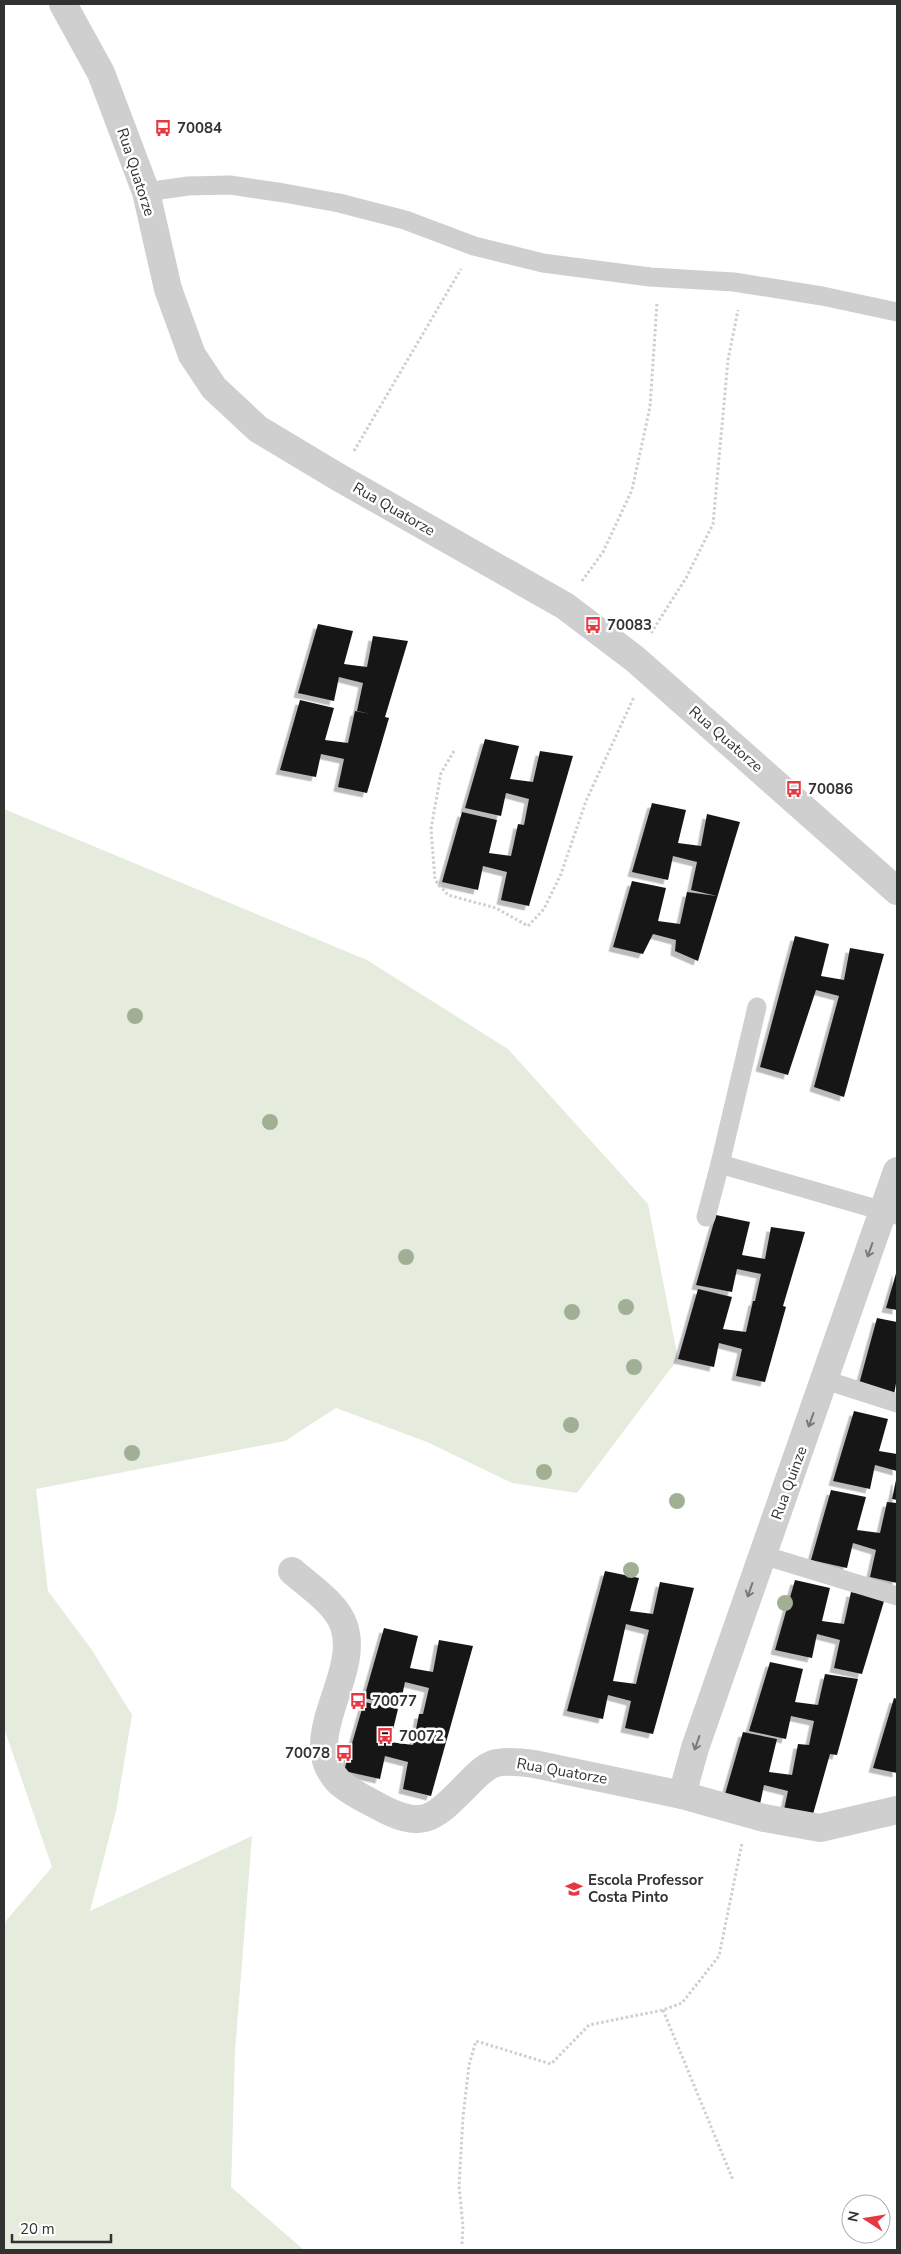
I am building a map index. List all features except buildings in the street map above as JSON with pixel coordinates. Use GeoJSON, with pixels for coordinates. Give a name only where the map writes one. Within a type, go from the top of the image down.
{"type":"FeatureCollection","features":[{"type":"Feature","properties":{"kind":"street","name":"Rua Quatorze"},"geometry":{"type":"LineString","coordinates":[[63,4],[101,73],[146,192],[168,289],[192,355],[214,388],[258,428],[338,477],[565,606],[641,664],[897,891]]}},
{"type":"Feature","properties":{"kind":"street","name":"Rua Quinze"},"geometry":{"type":"LineString","coordinates":[[682,1795],[695,1748],[825,1380],[890,1212],[897,1171]]}},
{"type":"Feature","properties":{"kind":"street","name":"Rua Quatorze"},"geometry":{"type":"LineString","coordinates":[[292,1571],[330,1606],[344,1624],[348,1642],[342,1674],[324,1736],[324,1757],[331,1773],[344,1786],[396,1817],[424,1819],[435,1815],[478,1773],[493,1764],[513,1762],[534,1764],[682,1795],[764,1818],[820,1828],[897,1810]]}},
{"type":"Feature","properties":{"kind":"lane"},"geometry":{"type":"LineString","coordinates":[[146,192],[188,186],[230,185],[284,193],[339,203],[405,220],[474,246],[543,263],[650,277],[734,282],[822,296],[897,312]]}},
{"type":"Feature","properties":{"kind":"lane"},"geometry":{"type":"LineString","coordinates":[[706,1218],[756,1007]]}},
{"type":"Feature","properties":{"kind":"lane"},"geometry":{"type":"LineString","coordinates":[[720,1164],[783,1184],[890,1212]]}},
{"type":"Feature","properties":{"kind":"lane"},"geometry":{"type":"LineString","coordinates":[[825,1380],[897,1403]]}},
{"type":"Feature","properties":{"kind":"lane"},"geometry":{"type":"LineString","coordinates":[[763,1554],[897,1596]]}},
{"type":"Feature","properties":{"kind":"path"},"geometry":{"type":"LineString","coordinates":[[338,477],[474,246]]}},
{"type":"Feature","properties":{"kind":"path"},"geometry":{"type":"LineString","coordinates":[[565,606],[603,552],[632,490],[650,407],[658,305],[650,277]]}},
{"type":"Feature","properties":{"kind":"path"},"geometry":{"type":"LineString","coordinates":[[454,751],[441,773],[431,829],[434,880],[448,895],[496,908],[528,926],[544,909],[561,874],[586,801],[641,664],[713,524],[728,360],[739,306],[734,282]]}},
{"type":"Feature","properties":{"kind":"path"},"geometry":{"type":"LineString","coordinates":[[462,2244],[463,2226],[459,2186],[463,2117],[469,2065],[476,2041],[551,2064],[589,2025],[663,2010],[682,2004],[720,1956],[743,1840]]}},
{"type":"Feature","properties":{"kind":"path"},"geometry":{"type":"LineString","coordinates":[[663,2010],[733,2180]]}},
{"type":"Feature","properties":{"kind":"shaded area"},"geometry":{"type":"Polygon","coordinates":[[[4,809],[367,960],[508,1049],[648,1204],[678,1359],[577,1493],[512,1483],[427,1442],[336,1408],[285,1441],[36,1489],[48,1591],[92,1650],[132,1715],[116,1811],[90,1911],[252,1836],[235,2052],[231,2187],[304,2250],[4,2250],[4,1923],[52,1867],[4,1728],[4,809]]]}},
{"type":"Feature","properties":{"kind":"place","name":"70084"},"geometry":{"type":"Point","coordinates":[163,128]}},
{"type":"Feature","properties":{"kind":"place","name":"70083"},"geometry":{"type":"Point","coordinates":[593,625]}},
{"type":"Feature","properties":{"kind":"place","name":"70086"},"geometry":{"type":"Point","coordinates":[794,789]}},
{"type":"Feature","properties":{"kind":"place","name":"70077"},"geometry":{"type":"Point","coordinates":[358,1701]}},
{"type":"Feature","properties":{"kind":"place","name":"70072"},"geometry":{"type":"Point","coordinates":[385,1736]}},
{"type":"Feature","properties":{"kind":"place","name":"70078"},"geometry":{"type":"Point","coordinates":[344,1753]}},
{"type":"Feature","properties":{"kind":"place","name":"Escola Professor Costa Pinto"},"geometry":{"type":"Point","coordinates":[574,1889]}}]}
